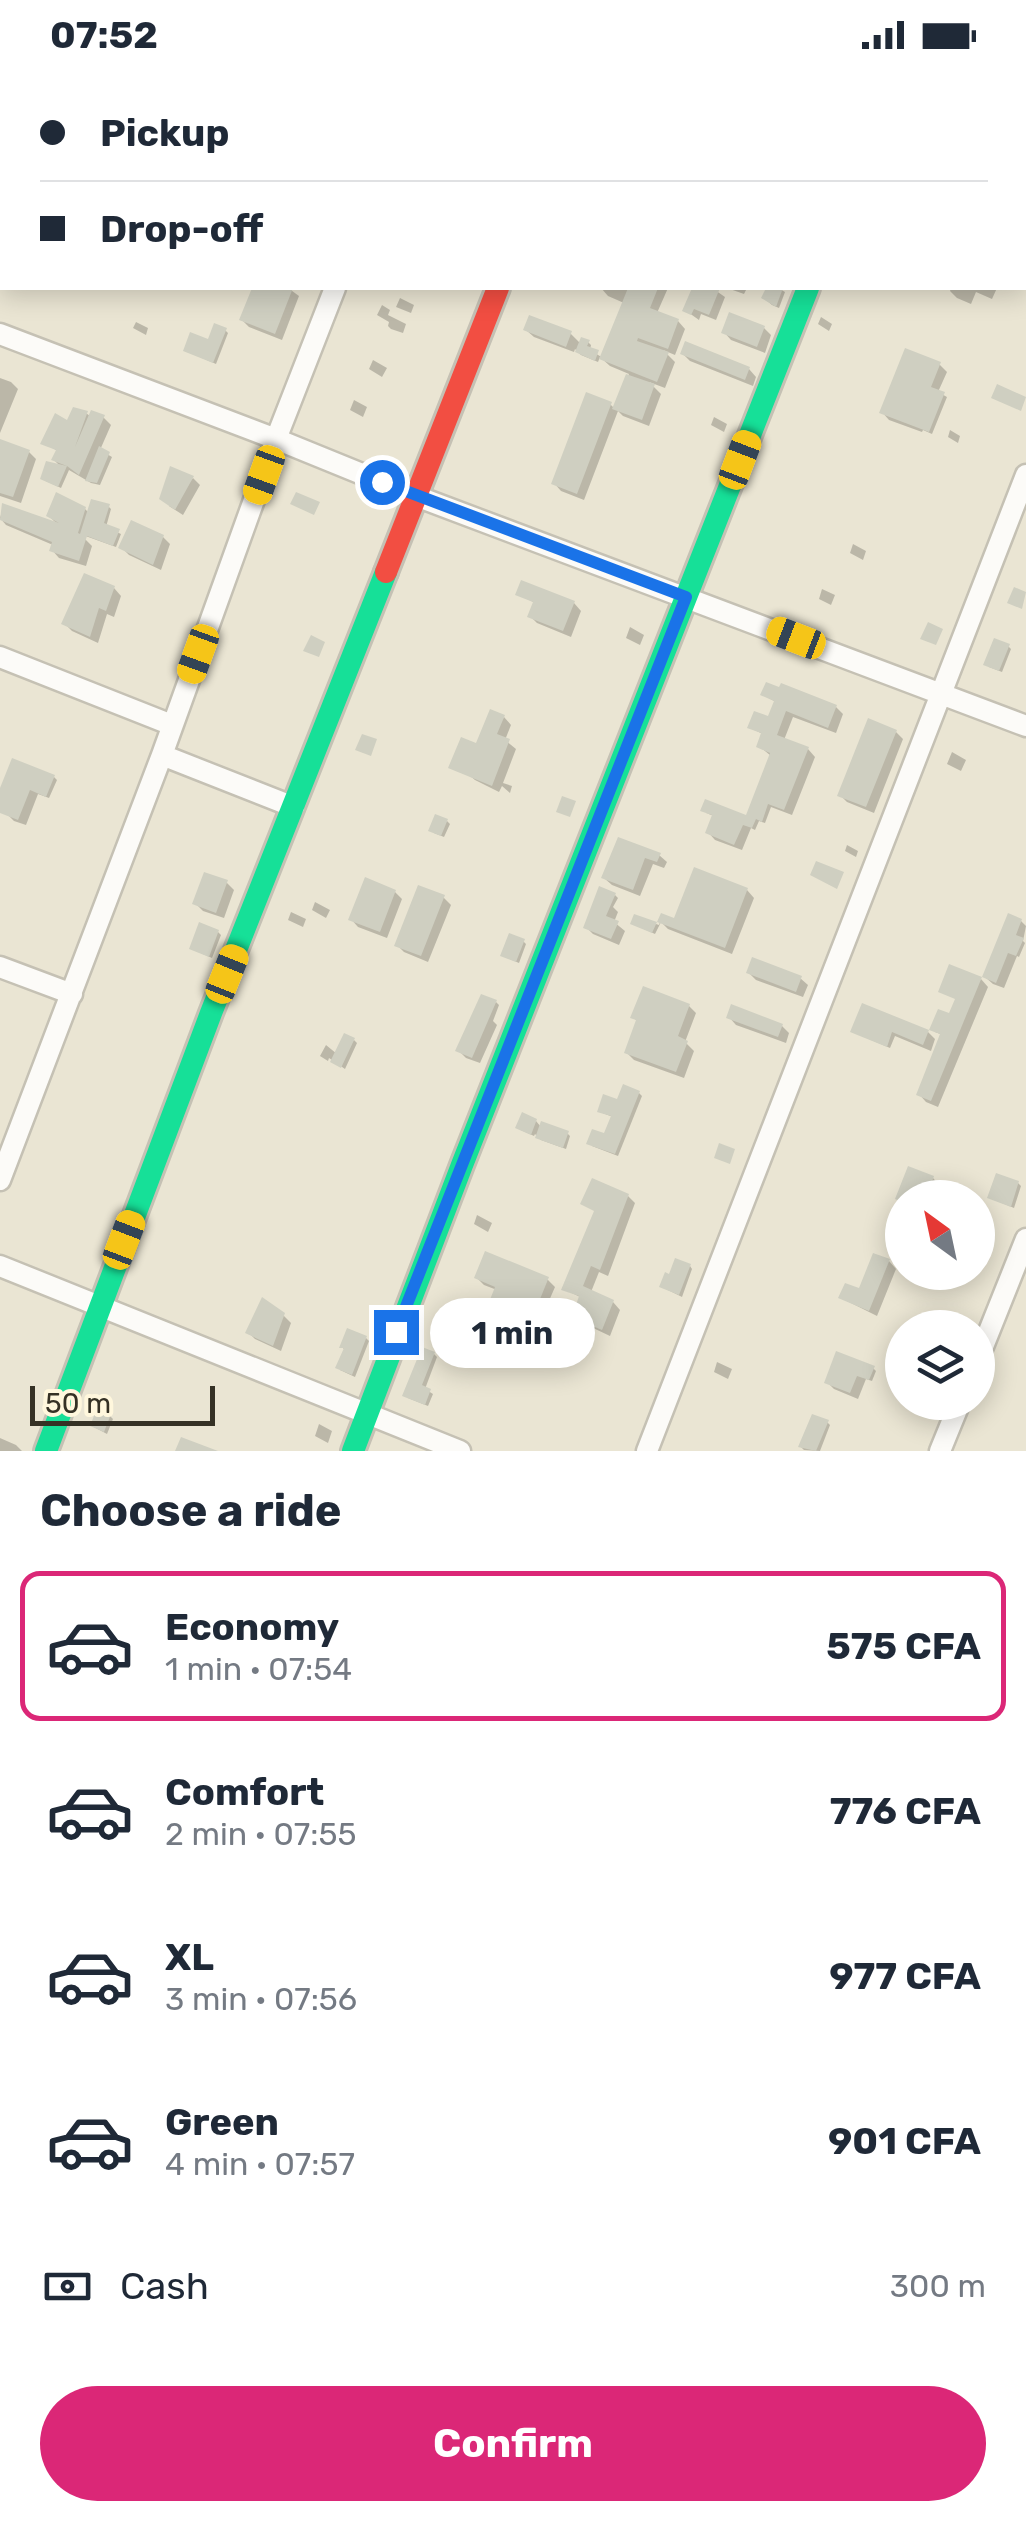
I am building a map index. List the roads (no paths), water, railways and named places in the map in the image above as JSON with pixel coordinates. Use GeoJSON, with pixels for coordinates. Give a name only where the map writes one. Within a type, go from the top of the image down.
{"type":"FeatureCollection","features":[{"type":"Feature","properties":{"kind":"street"},"geometry":{"type":"LineString","coordinates":[[0,1180],[334,290]]}},
{"type":"Feature","properties":{"kind":"street"},"geometry":{"type":"LineString","coordinates":[[46,1451],[98,1306],[497,290]]}},
{"type":"Feature","properties":{"kind":"street"},"geometry":{"type":"LineString","coordinates":[[353,1451],[807,290]]}},
{"type":"Feature","properties":{"kind":"street"},"geometry":{"type":"LineString","coordinates":[[0,334],[1026,726]]}},
{"type":"Feature","properties":{"kind":"street"},"geometry":{"type":"LineString","coordinates":[[647,1451],[1026,476]]}},
{"type":"Feature","properties":{"kind":"street"},"geometry":{"type":"LineString","coordinates":[[0,656],[172,725]]}},
{"type":"Feature","properties":{"kind":"street"},"geometry":{"type":"LineString","coordinates":[[162,755],[294,807]]}},
{"type":"Feature","properties":{"kind":"street"},"geometry":{"type":"LineString","coordinates":[[0,967],[72,994]]}},
{"type":"Feature","properties":{"kind":"street"},"geometry":{"type":"LineString","coordinates":[[995,1316],[1026,1238]]}},
{"type":"Feature","properties":{"kind":"street"},"geometry":{"type":"LineString","coordinates":[[0,1266],[460,1451]]}},
{"type":"Feature","properties":{"kind":"street"},"geometry":{"type":"LineString","coordinates":[[940,1451],[953,1420]]}}]}
